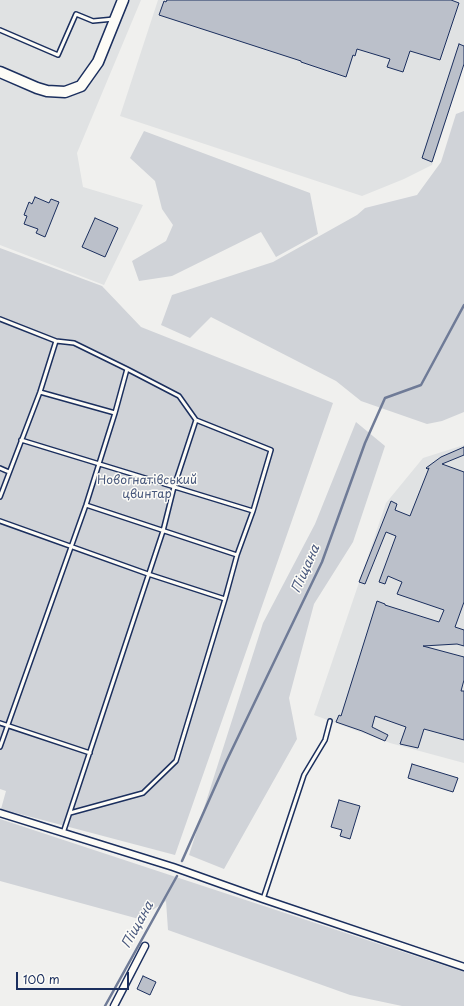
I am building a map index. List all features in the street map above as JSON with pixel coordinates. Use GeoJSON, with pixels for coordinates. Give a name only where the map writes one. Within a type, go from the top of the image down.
{"type":"FeatureCollection","features":[{"type":"Feature","properties":{"kind":"main road"},"geometry":{"type":"LineString","coordinates":[[0,72],[47,91],[65,92],[81,86],[98,62],[123,0]]}},
{"type":"Feature","properties":{"kind":"street"},"geometry":{"type":"LineString","coordinates":[[0,813],[63,834],[173,867],[464,967]]}},
{"type":"Feature","properties":{"kind":"street"},"geometry":{"type":"LineString","coordinates":[[114,1006],[145,946]]}},
{"type":"Feature","properties":{"kind":"lane"},"geometry":{"type":"LineString","coordinates":[[0,30],[58,55],[76,14],[93,21],[115,19]]}},
{"type":"Feature","properties":{"kind":"lane"},"geometry":{"type":"LineString","coordinates":[[0,319],[56,341],[74,343],[179,396],[196,420],[271,450],[253,511],[237,555],[176,761],[143,793],[70,813]]}},
{"type":"Feature","properties":{"kind":"lane"},"geometry":{"type":"LineString","coordinates":[[0,497],[40,392],[56,341]]}},
{"type":"Feature","properties":{"kind":"lane"},"geometry":{"type":"LineString","coordinates":[[0,747],[86,505],[115,413],[127,369]]}},
{"type":"Feature","properties":{"kind":"lane"},"geometry":{"type":"LineString","coordinates":[[40,392],[115,413]]}},
{"type":"Feature","properties":{"kind":"lane"},"geometry":{"type":"LineString","coordinates":[[63,834],[163,531],[174,487],[196,420]]}},
{"type":"Feature","properties":{"kind":"lane"},"geometry":{"type":"LineString","coordinates":[[21,440],[98,465],[253,511]]}},
{"type":"Feature","properties":{"kind":"lane"},"geometry":{"type":"LineString","coordinates":[[0,468],[9,472]]}},
{"type":"Feature","properties":{"kind":"lane"},"geometry":{"type":"LineString","coordinates":[[86,505],[237,555]]}},
{"type":"Feature","properties":{"kind":"lane"},"geometry":{"type":"LineString","coordinates":[[0,521],[148,574],[225,599]]}},
{"type":"Feature","properties":{"kind":"lane"},"geometry":{"type":"LineString","coordinates":[[263,899],[304,775],[325,740],[330,721]]}},
{"type":"Feature","properties":{"kind":"lane"},"geometry":{"type":"LineString","coordinates":[[0,723],[90,753]]}},
{"type":"Feature","properties":{"kind":"shaded area"},"geometry":{"type":"Polygon","coordinates":[[[0,0],[141,0],[77,153],[83,187],[143,205],[104,285],[0,245],[0,0]]]}},
{"type":"Feature","properties":{"kind":"shaded area"},"geometry":{"type":"Polygon","coordinates":[[[158,0],[464,0],[464,64],[432,165],[404,179],[362,196],[120,116],[158,0]]]}},
{"type":"Feature","properties":{"kind":"shaded area"},"geometry":{"type":"Polygon","coordinates":[[[464,445],[464,763],[390,743],[314,715],[386,503],[423,458],[464,445]]]}},
{"type":"Feature","properties":{"kind":"green space"},"geometry":{"type":"Polygon","coordinates":[[[464,111],[464,412],[442,421],[427,424],[361,401],[336,381],[211,317],[190,338],[161,325],[172,295],[273,262],[357,215],[365,208],[417,195],[441,162],[456,114],[464,111]]]}},
{"type":"Feature","properties":{"kind":"green space"},"geometry":{"type":"Polygon","coordinates":[[[144,131],[310,193],[318,234],[276,257],[261,232],[172,276],[139,281],[132,261],[166,241],[173,225],[162,209],[155,181],[130,158],[144,131]]]}},
{"type":"Feature","properties":{"kind":"green space","name":"Новогнатівський цвинтар"},"geometry":{"type":"Polygon","coordinates":[[[0,248],[102,286],[141,327],[333,403],[175,855],[1,809],[6,791],[0,789],[0,248]]]}},
{"type":"Feature","properties":{"kind":"green space"},"geometry":{"type":"Polygon","coordinates":[[[356,422],[385,446],[353,542],[314,604],[289,698],[297,739],[224,869],[189,855],[263,623],[315,524],[356,422]]]}},
{"type":"Feature","properties":{"kind":"green space"},"geometry":{"type":"Polygon","coordinates":[[[0,819],[464,972],[464,1006],[402,1006],[350,995],[168,930],[166,901],[139,919],[0,881],[0,819]]]}},
{"type":"Feature","properties":{"kind":"building"},"geometry":{"type":"Polygon","coordinates":[[[167,0],[451,0],[459,3],[440,60],[410,51],[403,72],[387,67],[390,59],[357,49],[355,56],[353,55],[346,77],[159,15],[164,1],[166,2],[167,0]]]}},
{"type":"Feature","properties":{"kind":"building"},"geometry":{"type":"Polygon","coordinates":[[[459,44],[464,46],[464,64],[432,162],[422,158],[459,44]]]}},
{"type":"Feature","properties":{"kind":"building"},"geometry":{"type":"Polygon","coordinates":[[[35,197],[49,203],[51,199],[59,202],[45,237],[36,233],[38,229],[24,224],[27,216],[24,215],[29,202],[32,204],[35,197]]]}},
{"type":"Feature","properties":{"kind":"building"},"geometry":{"type":"Polygon","coordinates":[[[95,218],[118,228],[105,257],[82,247],[95,218]]]}},
{"type":"Feature","properties":{"kind":"building"},"geometry":{"type":"Polygon","coordinates":[[[464,447],[464,455],[442,464],[464,472],[464,602],[455,627],[464,630],[464,646],[457,644],[423,646],[464,657],[464,680],[461,691],[464,691],[464,740],[424,729],[418,748],[400,744],[406,727],[375,716],[372,727],[388,735],[385,741],[336,722],[339,715],[341,716],[377,601],[385,605],[439,622],[444,610],[397,594],[402,582],[388,576],[385,584],[379,582],[396,536],[386,532],[365,584],[359,582],[391,501],[397,504],[395,510],[410,516],[429,468],[426,468],[441,457],[464,447]]]}},
{"type":"Feature","properties":{"kind":"building"},"geometry":{"type":"Polygon","coordinates":[[[412,764],[458,778],[453,792],[408,778],[412,764]]]}},
{"type":"Feature","properties":{"kind":"building"},"geometry":{"type":"Polygon","coordinates":[[[339,800],[360,806],[350,839],[340,836],[342,830],[331,827],[339,800]]]}},
{"type":"Feature","properties":{"kind":"building"},"geometry":{"type":"Polygon","coordinates":[[[143,976],[156,982],[150,995],[137,989],[143,976]]]}},
{"type":"Feature","properties":{"kind":"waterway","name":"Піщана"},"geometry":{"type":"LineString","coordinates":[[182,861],[226,762],[322,562],[365,443],[385,398],[421,385],[464,305]]}},
{"type":"Feature","properties":{"kind":"waterway","name":"Піщана"},"geometry":{"type":"LineString","coordinates":[[105,1006],[177,876]]}}]}
